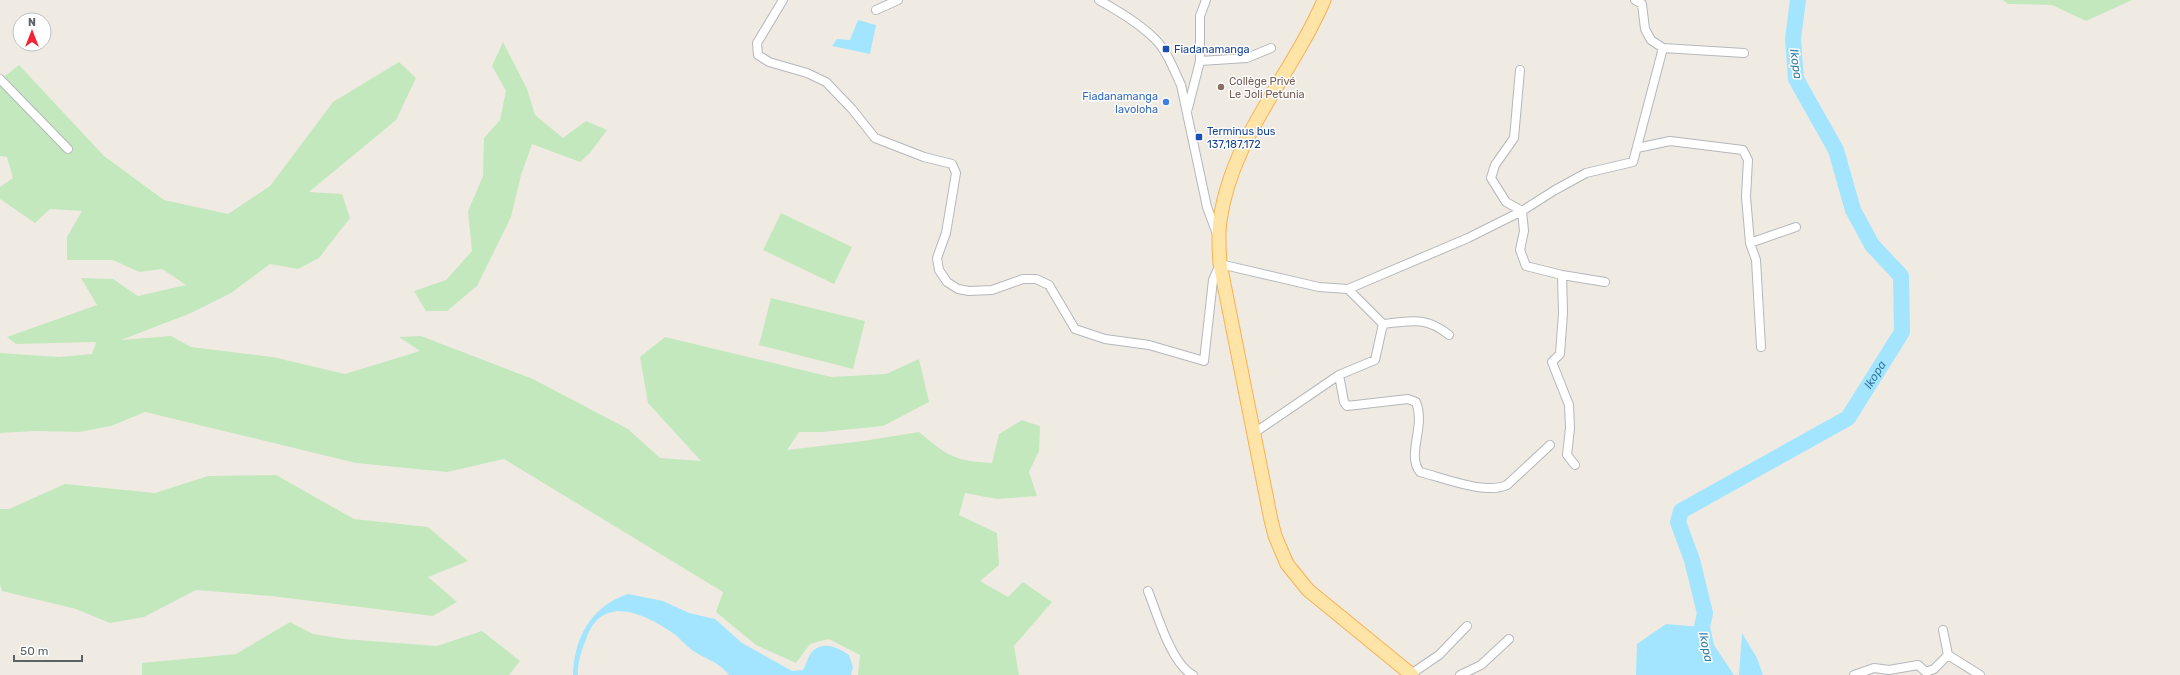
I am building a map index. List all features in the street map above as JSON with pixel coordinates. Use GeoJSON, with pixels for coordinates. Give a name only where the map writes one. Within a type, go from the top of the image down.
{"type":"FeatureCollection","features":[{"type":"Feature","properties":{"kind":"main road"},"geometry":{"type":"LineString","coordinates":[[1324,0],[1250,132],[1227,190],[1220,221],[1220,264],[1275,536],[1288,564],[1297,578],[1321,602],[1412,674]]}},
{"type":"Feature","properties":{"kind":"street"},"geometry":{"type":"LineString","coordinates":[[783,0],[757,43],[758,55],[769,62],[807,73],[826,82],[852,109],[875,138],[924,157],[952,164],[956,173],[946,233],[937,258],[939,270],[947,282],[958,289],[969,291],[992,290],[1023,279],[1036,279],[1049,285],[1074,329],[1105,339],[1149,345],[1204,361],[1213,280],[1220,264],[1319,287],[1348,289],[1468,238],[1522,212],[1555,190],[1586,174],[1633,162],[1663,48]]}},
{"type":"Feature","properties":{"kind":"street"},"geometry":{"type":"LineString","coordinates":[[876,10],[898,0]]}},
{"type":"Feature","properties":{"kind":"street"},"geometry":{"type":"LineString","coordinates":[[1099,0],[1130,18],[1156,39],[1173,66],[1181,85],[1206,207],[1219,240]]}},
{"type":"Feature","properties":{"kind":"street"},"geometry":{"type":"LineString","coordinates":[[1187,111],[1200,61],[1200,16],[1206,0]]}},
{"type":"Feature","properties":{"kind":"street"},"geometry":{"type":"LineString","coordinates":[[1642,1],[1645,29],[1651,40],[1663,48],[1744,53]]}},
{"type":"Feature","properties":{"kind":"street"},"geometry":{"type":"LineString","coordinates":[[1200,61],[1248,58],[1271,48]]}},
{"type":"Feature","properties":{"kind":"street"},"geometry":{"type":"LineString","coordinates":[[1520,70],[1514,138],[1495,165],[1491,178],[1506,202],[1522,212]]}},
{"type":"Feature","properties":{"kind":"street"},"geometry":{"type":"LineString","coordinates":[[0,79],[68,149]]}},
{"type":"Feature","properties":{"kind":"street"},"geometry":{"type":"LineString","coordinates":[[1637,148],[1670,141],[1743,150],[1748,160],[1746,197],[1750,243],[1756,260],[1761,347]]}},
{"type":"Feature","properties":{"kind":"street"},"geometry":{"type":"LineString","coordinates":[[1522,212],[1524,232],[1520,250],[1526,266],[1562,275],[1605,282]]}},
{"type":"Feature","properties":{"kind":"street"},"geometry":{"type":"LineString","coordinates":[[1750,243],[1796,227]]}},
{"type":"Feature","properties":{"kind":"street"},"geometry":{"type":"LineString","coordinates":[[1562,275],[1563,313],[1560,354],[1552,362],[1569,405],[1570,428],[1568,455],[1575,464]]}},
{"type":"Feature","properties":{"kind":"street"},"geometry":{"type":"LineString","coordinates":[[1348,289],[1383,324],[1421,321],[1436,325],[1448,334]]}},
{"type":"Feature","properties":{"kind":"street"},"geometry":{"type":"LineString","coordinates":[[1254,433],[1339,375],[1375,360],[1383,324]]}},
{"type":"Feature","properties":{"kind":"street"},"geometry":{"type":"LineString","coordinates":[[1339,375],[1344,402],[1347,406],[1408,399],[1416,402],[1419,409],[1420,426],[1414,456],[1415,466],[1420,472],[1483,488],[1499,489],[1507,486],[1550,444]]}},
{"type":"Feature","properties":{"kind":"street"},"geometry":{"type":"LineString","coordinates":[[1148,591],[1168,641],[1185,671],[1192,675]]}},
{"type":"Feature","properties":{"kind":"street"},"geometry":{"type":"LineString","coordinates":[[1412,674],[1439,655],[1467,626]]}},
{"type":"Feature","properties":{"kind":"street"},"geometry":{"type":"LineString","coordinates":[[1943,630],[1948,655],[1980,675]]}},
{"type":"Feature","properties":{"kind":"street"},"geometry":{"type":"LineString","coordinates":[[1460,675],[1481,665],[1509,639]]}},
{"type":"Feature","properties":{"kind":"street"},"geometry":{"type":"LineString","coordinates":[[1854,675],[1874,668],[1889,672],[1918,665],[1926,672],[1934,672],[1948,655]]}},
{"type":"Feature","properties":{"kind":"green space"},"geometry":{"type":"Polygon","coordinates":[[[2003,0],[2132,0],[2086,21],[2052,5],[2008,4],[2003,0]]]}},
{"type":"Feature","properties":{"kind":"green space"},"geometry":{"type":"Polygon","coordinates":[[[503,42],[527,89],[535,115],[563,138],[586,121],[607,130],[590,153],[580,162],[532,144],[521,175],[511,217],[477,286],[447,311],[426,311],[414,291],[446,280],[472,251],[468,211],[483,176],[484,138],[500,120],[506,91],[492,66],[503,42]]]}},
{"type":"Feature","properties":{"kind":"green space"},"geometry":{"type":"Polygon","coordinates":[[[399,62],[416,78],[396,120],[309,192],[342,194],[350,218],[319,258],[298,269],[270,264],[231,293],[191,313],[121,340],[171,336],[191,347],[273,357],[345,374],[420,351],[399,337],[421,336],[533,379],[628,429],[660,458],[701,461],[648,403],[640,357],[665,337],[831,377],[886,374],[919,359],[929,402],[883,426],[822,432],[799,432],[787,450],[863,441],[919,432],[937,447],[952,456],[969,461],[992,463],[999,434],[1022,420],[1040,426],[1039,451],[1029,472],[1037,496],[997,499],[965,493],[959,515],[997,533],[999,565],[980,581],[1008,597],[1023,582],[1052,602],[1014,646],[1019,675],[858,675],[860,655],[829,639],[810,644],[796,663],[756,645],[716,612],[723,592],[504,459],[447,472],[356,463],[145,412],[111,426],[79,432],[36,431],[0,433],[0,353],[59,357],[92,354],[96,342],[16,344],[7,337],[97,305],[81,278],[113,279],[138,296],[186,285],[162,269],[139,272],[113,260],[67,260],[67,237],[82,211],[50,209],[35,223],[0,199],[0,187],[13,178],[7,157],[0,156],[0,80],[19,65],[104,156],[164,200],[228,214],[270,186],[333,102],[399,62]]]}},
{"type":"Feature","properties":{"kind":"green space"},"geometry":{"type":"Polygon","coordinates":[[[781,213],[852,247],[834,284],[763,250],[781,213]]]}},
{"type":"Feature","properties":{"kind":"green space"},"geometry":{"type":"Polygon","coordinates":[[[771,298],[865,321],[853,369],[759,345],[771,298]]]}},
{"type":"Feature","properties":{"kind":"green space"},"geometry":{"type":"Polygon","coordinates":[[[276,475],[354,519],[428,527],[468,561],[428,577],[457,602],[433,616],[271,596],[196,590],[144,617],[110,623],[76,609],[2,591],[0,584],[0,509],[9,509],[65,484],[155,493],[208,476],[276,475]]]}},
{"type":"Feature","properties":{"kind":"green space"},"geometry":{"type":"Polygon","coordinates":[[[290,622],[313,634],[344,639],[437,646],[482,631],[520,661],[509,675],[142,675],[142,663],[236,654],[290,622]]]}},
{"type":"Feature","properties":{"kind":"water"},"geometry":{"type":"Polygon","coordinates":[[[858,20],[876,25],[870,54],[832,46],[837,39],[850,40],[858,20]]]}},
{"type":"Feature","properties":{"kind":"water"},"geometry":{"type":"Polygon","coordinates":[[[628,594],[663,601],[689,613],[715,619],[742,643],[792,671],[803,670],[811,653],[815,649],[820,646],[830,646],[849,655],[853,667],[851,675],[729,675],[716,663],[692,650],[676,635],[663,626],[639,615],[616,611],[605,614],[595,622],[582,649],[578,665],[578,675],[573,675],[577,648],[587,625],[604,607],[615,599],[628,594]]]}},
{"type":"Feature","properties":{"kind":"water"},"geometry":{"type":"Polygon","coordinates":[[[1666,624],[1702,627],[1734,675],[1636,675],[1637,644],[1666,624]]]}},
{"type":"Feature","properties":{"kind":"water"},"geometry":{"type":"Polygon","coordinates":[[[1742,633],[1757,658],[1763,675],[1739,675],[1742,633]]]}},
{"type":"Feature","properties":{"kind":"waterway","name":"Ikopa"},"geometry":{"type":"LineString","coordinates":[[1712,675],[1702,627],[1705,613],[1692,560],[1678,522],[1681,511],[1848,418],[1902,332],[1901,276],[1872,245],[1853,210],[1836,150],[1796,79],[1793,39],[1798,0]]}},
{"type":"Feature","properties":{"kind":"place","name":"Fiadanamanga"},"geometry":{"type":"Point","coordinates":[1166,49]}},
{"type":"Feature","properties":{"kind":"place","name":"Collège Privé Le Joli Petunia"},"geometry":{"type":"Point","coordinates":[1221,87]}},
{"type":"Feature","properties":{"kind":"place","name":"Fiadanamanga Iavoloha"},"geometry":{"type":"Point","coordinates":[1166,102]}},
{"type":"Feature","properties":{"kind":"place","name":"Terminus bus 137,187,172"},"geometry":{"type":"Point","coordinates":[1199,137]}}]}
